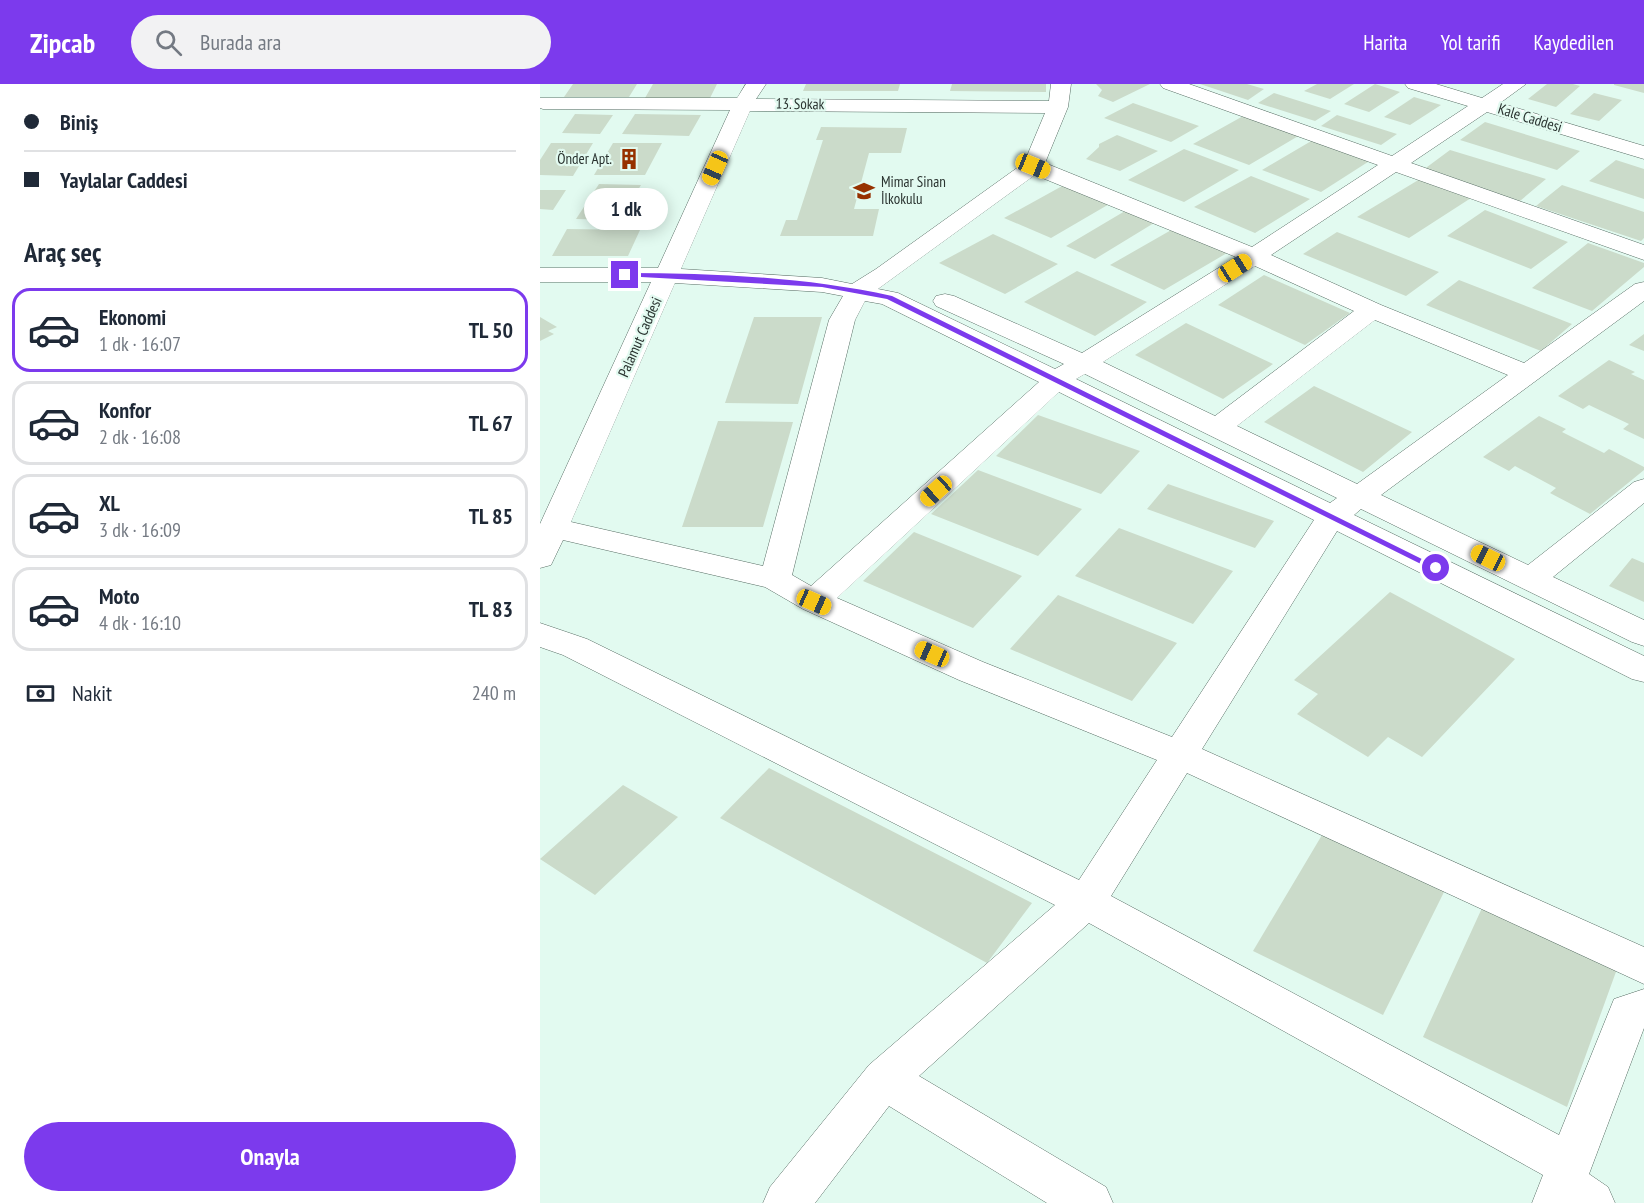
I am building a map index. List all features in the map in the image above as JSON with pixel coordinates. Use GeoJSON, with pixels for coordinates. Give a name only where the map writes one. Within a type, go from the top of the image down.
{"type":"FeatureCollection","features":[{"type":"Feature","properties":{"kind":"street"},"geometry":{"type":"LineString","coordinates":[[542,105],[556,84]]}},
{"type":"Feature","properties":{"kind":"street"},"geometry":{"type":"LineString","coordinates":[[1170,84],[1644,253]]}},
{"type":"Feature","properties":{"kind":"street","name":"Kale Caddesi"},"geometry":{"type":"LineString","coordinates":[[1415,84],[1644,153]]}},
{"type":"Feature","properties":{"kind":"street"},"geometry":{"type":"LineString","coordinates":[[814,602],[1057,380],[1254,256],[1516,84]]}},
{"type":"Feature","properties":{"kind":"street","name":"13. Sokak"},"geometry":{"type":"LineString","coordinates":[[542,105],[750,94],[1060,95]]}},
{"type":"Feature","properties":{"kind":"street","name":"Palamut Caddesi"},"geometry":{"type":"LineString","coordinates":[[540,558],[750,94]]}},
{"type":"Feature","properties":{"kind":"street"},"geometry":{"type":"LineString","coordinates":[[775,579],[842,320],[859,290],[885,274],[1033,166],[1060,95]]}},
{"type":"Feature","properties":{"kind":"street"},"geometry":{"type":"LineString","coordinates":[[1033,166],[1254,256],[1372,310],[1527,374]]}},
{"type":"Feature","properties":{"kind":"street"},"geometry":{"type":"LineString","coordinates":[[885,274],[1083,363],[1644,634]]}},
{"type":"Feature","properties":{"kind":"street"},"geometry":{"type":"LineString","coordinates":[[540,275],[668,275],[822,285],[859,290],[889,298],[1644,670]]}},
{"type":"Feature","properties":{"kind":"street"},"geometry":{"type":"LineString","coordinates":[[786,1203],[884,1079],[1086,902],[1332,516],[1644,289]]}},
{"type":"Feature","properties":{"kind":"street"},"geometry":{"type":"LineString","coordinates":[[1217,428],[1372,310]]}},
{"type":"Feature","properties":{"kind":"street"},"geometry":{"type":"LineString","coordinates":[[1531,579],[1644,488]]}},
{"type":"Feature","properties":{"kind":"street"},"geometry":{"type":"LineString","coordinates":[[554,528],[775,579],[814,602],[971,671],[1181,755],[1644,966]]}},
{"type":"Feature","properties":{"kind":"street"},"geometry":{"type":"LineString","coordinates":[[540,635],[575,647],[1086,902],[1570,1189],[1629,1012],[1644,1008]]}},
{"type":"Feature","properties":{"kind":"street"},"geometry":{"type":"LineString","coordinates":[[884,1079],[1090,1203]]}},
{"type":"Feature","properties":{"kind":"building"},"geometry":{"type":"Polygon","coordinates":[[[573,84],[637,84],[629,97],[564,97],[573,84]]]}},
{"type":"Feature","properties":{"kind":"building"},"geometry":{"type":"Polygon","coordinates":[[[653,84],[717,84],[710,98],[645,98],[653,84]]]}},
{"type":"Feature","properties":{"kind":"building"},"geometry":{"type":"Polygon","coordinates":[[[806,84],[900,84],[898,91],[803,91],[806,84]]]}},
{"type":"Feature","properties":{"kind":"building"},"geometry":{"type":"Polygon","coordinates":[[[952,84],[1046,84],[1046,92],[950,91],[952,84]]]}},
{"type":"Feature","properties":{"kind":"building"},"geometry":{"type":"Polygon","coordinates":[[[1096,84],[1150,84],[1113,102],[1098,96],[1102,90],[1096,84]]]}},
{"type":"Feature","properties":{"kind":"building"},"geometry":{"type":"Polygon","coordinates":[[[1200,84],[1247,84],[1264,89],[1248,100],[1200,84]]]}},
{"type":"Feature","properties":{"kind":"building"},"geometry":{"type":"Polygon","coordinates":[[[1317,84],[1354,84],[1330,99],[1304,91],[1317,84]]]}},
{"type":"Feature","properties":{"kind":"building"},"geometry":{"type":"Polygon","coordinates":[[[1375,84],[1400,92],[1369,112],[1344,104],[1375,84]]]}},
{"type":"Feature","properties":{"kind":"building"},"geometry":{"type":"Polygon","coordinates":[[[1547,84],[1580,86],[1556,107],[1528,99],[1547,84]]]}},
{"type":"Feature","properties":{"kind":"building"},"geometry":{"type":"Polygon","coordinates":[[[1644,84],[1644,93],[1614,85],[1644,84]]]}},
{"type":"Feature","properties":{"kind":"building"},"geometry":{"type":"Polygon","coordinates":[[[1274,93],[1331,111],[1315,121],[1258,103],[1274,93]]]}},
{"type":"Feature","properties":{"kind":"building"},"geometry":{"type":"Polygon","coordinates":[[[1594,93],[1622,100],[1599,121],[1570,114],[1594,93]]]}},
{"type":"Feature","properties":{"kind":"building"},"geometry":{"type":"Polygon","coordinates":[[[1414,97],[1441,105],[1410,125],[1384,117],[1414,97]]]}},
{"type":"Feature","properties":{"kind":"building"},"geometry":{"type":"Polygon","coordinates":[[[1133,103],[1199,126],[1171,142],[1104,118],[1133,103]]]}},
{"type":"Feature","properties":{"kind":"building"},"geometry":{"type":"Polygon","coordinates":[[[575,114],[613,115],[600,134],[562,133],[575,114]]]}},
{"type":"Feature","properties":{"kind":"building"},"geometry":{"type":"Polygon","coordinates":[[[635,114],[701,115],[689,136],[622,134],[635,114]]]}},
{"type":"Feature","properties":{"kind":"building"},"geometry":{"type":"Polygon","coordinates":[[[1245,115],[1300,135],[1249,165],[1193,144],[1245,115]]]}},
{"type":"Feature","properties":{"kind":"building"},"geometry":{"type":"Polygon","coordinates":[[[1337,115],[1397,134],[1381,145],[1321,126],[1337,115]]]}},
{"type":"Feature","properties":{"kind":"building"},"geometry":{"type":"Polygon","coordinates":[[[1485,122],[1580,151],[1557,170],[1460,140],[1485,122]]]}},
{"type":"Feature","properties":{"kind":"building"},"geometry":{"type":"Polygon","coordinates":[[[821,127],[907,128],[901,153],[869,153],[854,209],[879,209],[873,236],[780,236],[786,220],[797,220],[823,140],[816,140],[821,127]]]}},
{"type":"Feature","properties":{"kind":"building"},"geometry":{"type":"Polygon","coordinates":[[[1117,135],[1158,151],[1120,171],[1086,159],[1099,147],[1099,144],[1117,135]]]}},
{"type":"Feature","properties":{"kind":"building"},"geometry":{"type":"Polygon","coordinates":[[[1313,140],[1371,160],[1321,192],[1262,170],[1313,140]]]}},
{"type":"Feature","properties":{"kind":"building"},"geometry":{"type":"Polygon","coordinates":[[[551,143],[593,143],[573,176],[540,175],[540,160],[551,143]]]}},
{"type":"Feature","properties":{"kind":"building","name":"Önder Apt."},"geometry":{"type":"Polygon","coordinates":[[[613,143],[662,143],[645,175],[594,175],[613,143]]]}},
{"type":"Feature","properties":{"kind":"building"},"geometry":{"type":"Polygon","coordinates":[[[1184,149],[1239,170],[1184,202],[1128,180],[1184,149]]]}},
{"type":"Feature","properties":{"kind":"building"},"geometry":{"type":"Polygon","coordinates":[[[1450,150],[1546,179],[1520,201],[1423,170],[1450,150]]]}},
{"type":"Feature","properties":{"kind":"building"},"geometry":{"type":"Polygon","coordinates":[[[1616,160],[1644,169],[1644,199],[1589,181],[1616,160]]]}},
{"type":"Feature","properties":{"kind":"building"},"geometry":{"type":"Polygon","coordinates":[[[1251,176],[1310,199],[1255,233],[1194,207],[1251,176]]]}},
{"type":"Feature","properties":{"kind":"building"},"geometry":{"type":"Polygon","coordinates":[[[1420,179],[1471,198],[1409,238],[1357,217],[1420,179]]]}},
{"type":"Feature","properties":{"kind":"building"},"geometry":{"type":"Polygon","coordinates":[[[599,184],[641,185],[620,220],[576,219],[599,184]]]}},
{"type":"Feature","properties":{"kind":"building"},"geometry":{"type":"Polygon","coordinates":[[[1064,185],[1111,203],[1051,238],[1004,218],[1064,185]]]}},
{"type":"Feature","properties":{"kind":"building"},"geometry":{"type":"Polygon","coordinates":[[[1562,185],[1644,212],[1644,238],[1641,241],[1536,206],[1562,185]]]}},
{"type":"Feature","properties":{"kind":"building"},"geometry":{"type":"Polygon","coordinates":[[[540,190],[566,190],[553,210],[540,209],[540,190]]]}},
{"type":"Feature","properties":{"kind":"building"},"geometry":{"type":"Polygon","coordinates":[[[1485,210],[1568,242],[1531,269],[1447,236],[1485,210]]]}},
{"type":"Feature","properties":{"kind":"building"},"geometry":{"type":"Polygon","coordinates":[[[1125,211],[1154,223],[1095,259],[1066,246],[1125,211]]]}},
{"type":"Feature","properties":{"kind":"building"},"geometry":{"type":"Polygon","coordinates":[[[567,229],[640,230],[628,256],[552,256],[567,229]]]}},
{"type":"Feature","properties":{"kind":"building"},"geometry":{"type":"Polygon","coordinates":[[[1173,229],[1227,253],[1164,290],[1110,265],[1173,229]]]}},
{"type":"Feature","properties":{"kind":"building"},"geometry":{"type":"Polygon","coordinates":[[[1337,232],[1439,272],[1406,296],[1303,254],[1337,232]]]}},
{"type":"Feature","properties":{"kind":"building"},"geometry":{"type":"Polygon","coordinates":[[[993,234],[1058,264],[1005,294],[939,263],[993,234]]]}},
{"type":"Feature","properties":{"kind":"building"},"geometry":{"type":"Polygon","coordinates":[[[1588,243],[1644,263],[1644,267],[1592,311],[1532,288],[1588,243]]]}},
{"type":"Feature","properties":{"kind":"building"},"geometry":{"type":"Polygon","coordinates":[[[1077,271],[1147,302],[1095,336],[1024,302],[1077,271]]]}},
{"type":"Feature","properties":{"kind":"building"},"geometry":{"type":"Polygon","coordinates":[[[1264,275],[1350,313],[1305,345],[1218,305],[1264,275]]]}},
{"type":"Feature","properties":{"kind":"building"},"geometry":{"type":"Polygon","coordinates":[[[1459,280],[1572,324],[1541,351],[1426,305],[1459,280]]]}},
{"type":"Feature","properties":{"kind":"building"},"geometry":{"type":"Polygon","coordinates":[[[540,317],[557,327],[548,331],[554,334],[540,341],[540,317]]]}},
{"type":"Feature","properties":{"kind":"building"},"geometry":{"type":"Polygon","coordinates":[[[754,317],[822,317],[798,404],[725,403],[754,317]]]}},
{"type":"Feature","properties":{"kind":"building"},"geometry":{"type":"Polygon","coordinates":[[[1186,323],[1273,364],[1223,399],[1135,355],[1186,323]]]}},
{"type":"Feature","properties":{"kind":"building"},"geometry":{"type":"Polygon","coordinates":[[[1644,334],[1644,351],[1629,345],[1644,334]]]}},
{"type":"Feature","properties":{"kind":"building"},"geometry":{"type":"Polygon","coordinates":[[[1609,360],[1635,372],[1631,374],[1644,380],[1644,439],[1623,429],[1629,424],[1589,405],[1583,409],[1558,396],[1609,360]]]}},
{"type":"Feature","properties":{"kind":"building"},"geometry":{"type":"Polygon","coordinates":[[[1314,386],[1412,432],[1363,472],[1264,422],[1314,386]]]}},
{"type":"Feature","properties":{"kind":"building"},"geometry":{"type":"Polygon","coordinates":[[[1038,415],[1140,451],[1101,494],[996,456],[1038,415]]]}},
{"type":"Feature","properties":{"kind":"building"},"geometry":{"type":"Polygon","coordinates":[[[1539,416],[1566,429],[1562,432],[1604,453],[1609,449],[1644,467],[1644,470],[1590,514],[1550,493],[1556,488],[1515,466],[1509,471],[1483,457],[1539,416]]]}},
{"type":"Feature","properties":{"kind":"building"},"geometry":{"type":"Polygon","coordinates":[[[718,421],[793,422],[763,527],[682,527],[718,421]]]}},
{"type":"Feature","properties":{"kind":"building"},"geometry":{"type":"Polygon","coordinates":[[[978,470],[1082,509],[1038,556],[931,514],[978,470]]]}},
{"type":"Feature","properties":{"kind":"building"},"geometry":{"type":"Polygon","coordinates":[[[1168,484],[1274,521],[1255,548],[1147,509],[1168,484]]]}},
{"type":"Feature","properties":{"kind":"building"},"geometry":{"type":"Polygon","coordinates":[[[1119,528],[1233,571],[1193,624],[1075,576],[1119,528]]]}},
{"type":"Feature","properties":{"kind":"building"},"geometry":{"type":"Polygon","coordinates":[[[914,532],[1022,576],[973,628],[863,581],[914,532]]]}},
{"type":"Feature","properties":{"kind":"building"},"geometry":{"type":"Polygon","coordinates":[[[1632,558],[1644,563],[1644,602],[1609,586],[1632,558]]]}},
{"type":"Feature","properties":{"kind":"building"},"geometry":{"type":"Polygon","coordinates":[[[1390,592],[1515,659],[1422,757],[1388,737],[1368,757],[1297,714],[1318,694],[1294,680],[1390,592]]]}},
{"type":"Feature","properties":{"kind":"building"},"geometry":{"type":"Polygon","coordinates":[[[1058,595],[1177,643],[1132,701],[1010,649],[1058,595]]]}},
{"type":"Feature","properties":{"kind":"building"},"geometry":{"type":"Polygon","coordinates":[[[769,768],[1032,903],[987,963],[720,818],[769,768]]]}},
{"type":"Feature","properties":{"kind":"building"},"geometry":{"type":"Polygon","coordinates":[[[623,785],[678,817],[595,895],[540,859],[623,785]]]}},
{"type":"Feature","properties":{"kind":"building"},"geometry":{"type":"Polygon","coordinates":[[[1322,835],[1445,890],[1383,1015],[1253,951],[1322,835]]]}},
{"type":"Feature","properties":{"kind":"building"},"geometry":{"type":"Polygon","coordinates":[[[1482,908],[1617,969],[1567,1107],[1423,1037],[1482,908]]]}},
{"type":"Feature","properties":{"kind":"place","name":"Önder Apt."},"geometry":{"type":"Point","coordinates":[629,159]}},
{"type":"Feature","properties":{"kind":"place","name":"Mimar Sinan İlkokulu"},"geometry":{"type":"Point","coordinates":[864,191]}},
{"type":"Feature","properties":{"kind":"route"},"geometry":{"type":"LineString","coordinates":[[625,275],[668,275],[822,285],[859,290],[889,298],[1436,568]]}}]}
